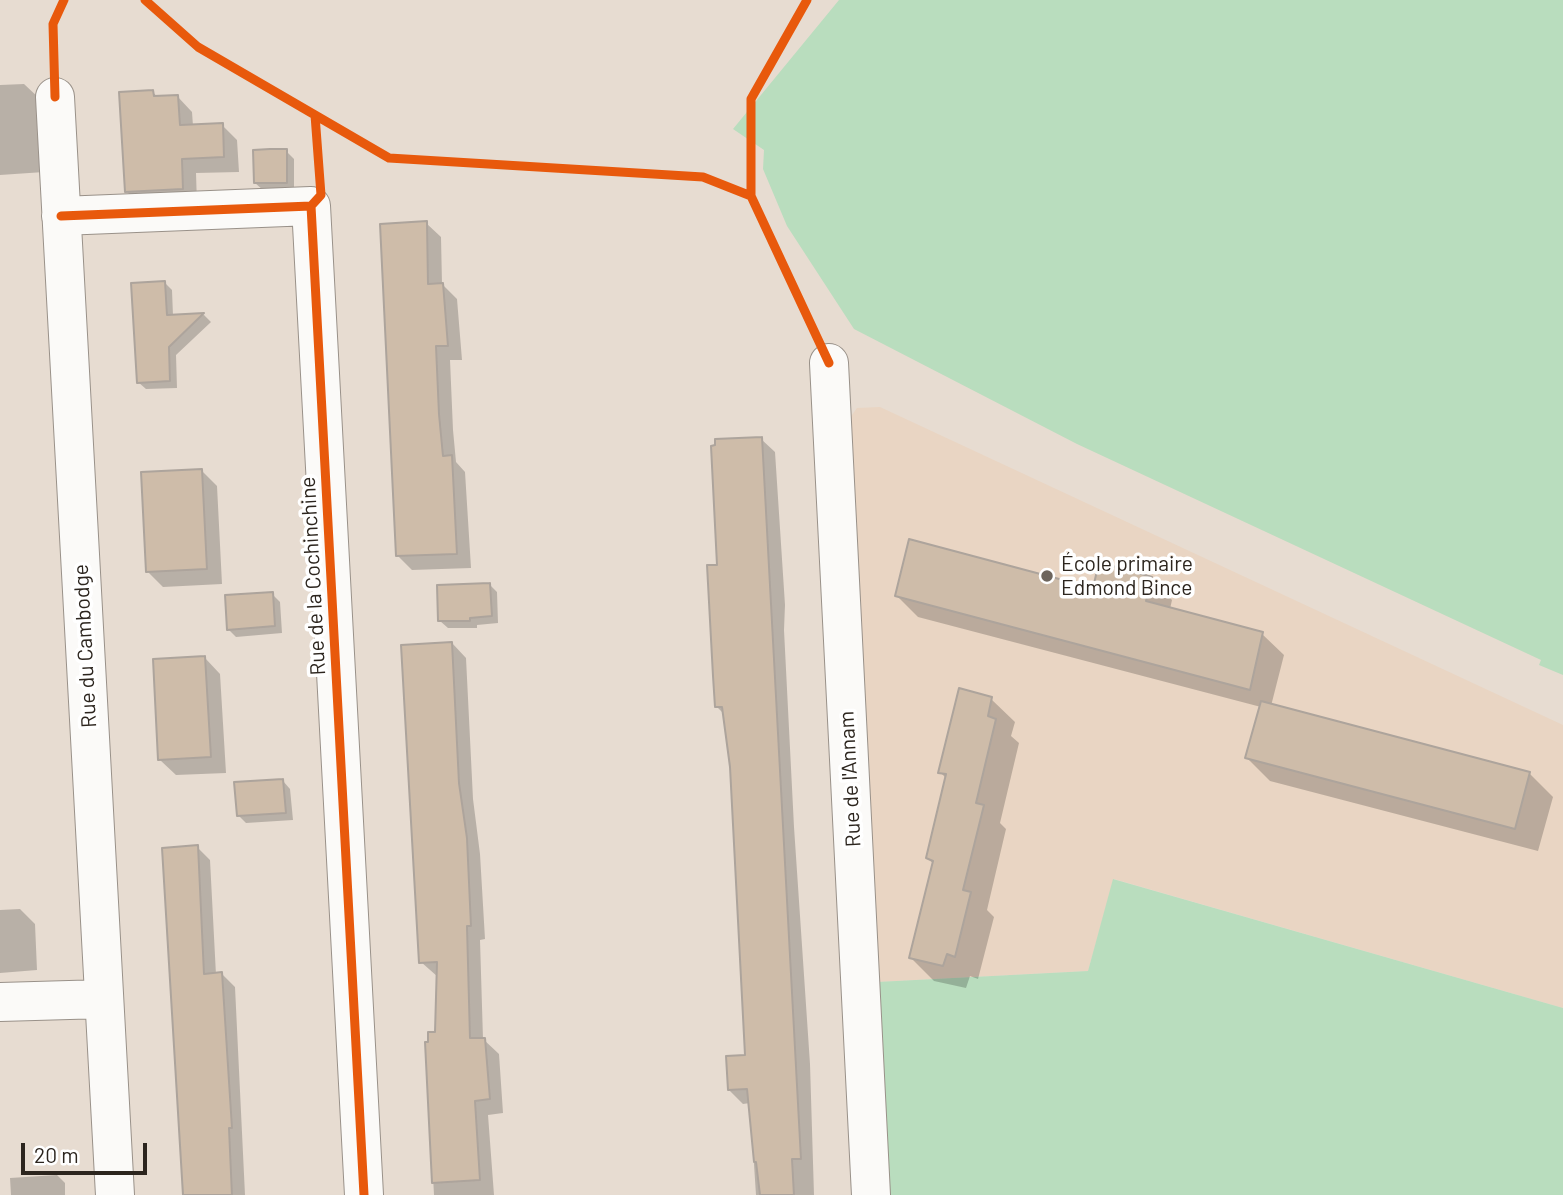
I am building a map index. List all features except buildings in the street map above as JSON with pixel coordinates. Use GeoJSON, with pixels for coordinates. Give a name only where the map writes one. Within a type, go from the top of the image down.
{"type":"FeatureCollection","features":[{"type":"Feature","properties":{"kind":"street","name":"Rue du Cambodge"},"geometry":{"type":"LineString","coordinates":[[55,97],[115,1195]]}},
{"type":"Feature","properties":{"kind":"street","name":"Rue de la Cochinchine"},"geometry":{"type":"LineString","coordinates":[[61,216],[311,206],[364,1195]]}},
{"type":"Feature","properties":{"kind":"street","name":"Rue de l'Annam"},"geometry":{"type":"LineString","coordinates":[[829,363],[871,1195]]}},
{"type":"Feature","properties":{"kind":"street"},"geometry":{"type":"LineString","coordinates":[[0,1002],[104,999]]}},
{"type":"Feature","properties":{"kind":"shaded area","name":"École primaire Edmond Bince"},"geometry":{"type":"Polygon","coordinates":[[[880,407],[1563,725],[1563,1008],[1114,879],[1088,971],[877,982],[844,426],[857,408],[880,407]]]}},
{"type":"Feature","properties":{"kind":"green space"},"geometry":{"type":"Polygon","coordinates":[[[839,0],[1563,0],[1563,675],[1539,665],[1541,660],[1077,444],[854,329],[787,226],[763,169],[764,150],[733,129],[839,0]]]}},
{"type":"Feature","properties":{"kind":"green space"},"geometry":{"type":"Polygon","coordinates":[[[1113,879],[1563,1008],[1563,1195],[889,1195],[877,982],[1088,971],[1113,879]]]}},
{"type":"Feature","properties":{"kind":"cycle path"},"geometry":{"type":"LineString","coordinates":[[55,97],[53,24],[64,0]]}},
{"type":"Feature","properties":{"kind":"cycle path"},"geometry":{"type":"LineString","coordinates":[[145,0],[198,47],[389,158],[703,177],[751,196]]}},
{"type":"Feature","properties":{"kind":"cycle path"},"geometry":{"type":"LineString","coordinates":[[807,0],[751,99],[751,196],[829,363]]}},
{"type":"Feature","properties":{"kind":"cycle path"},"geometry":{"type":"LineString","coordinates":[[311,206],[321,195],[315,115]]}},
{"type":"Feature","properties":{"kind":"cycle path"},"geometry":{"type":"LineString","coordinates":[[61,216],[311,206],[364,1195]]}},
{"type":"Feature","properties":{"kind":"place","name":"École primaire Edmond Bince"},"geometry":{"type":"Point","coordinates":[1047,576]}}]}
